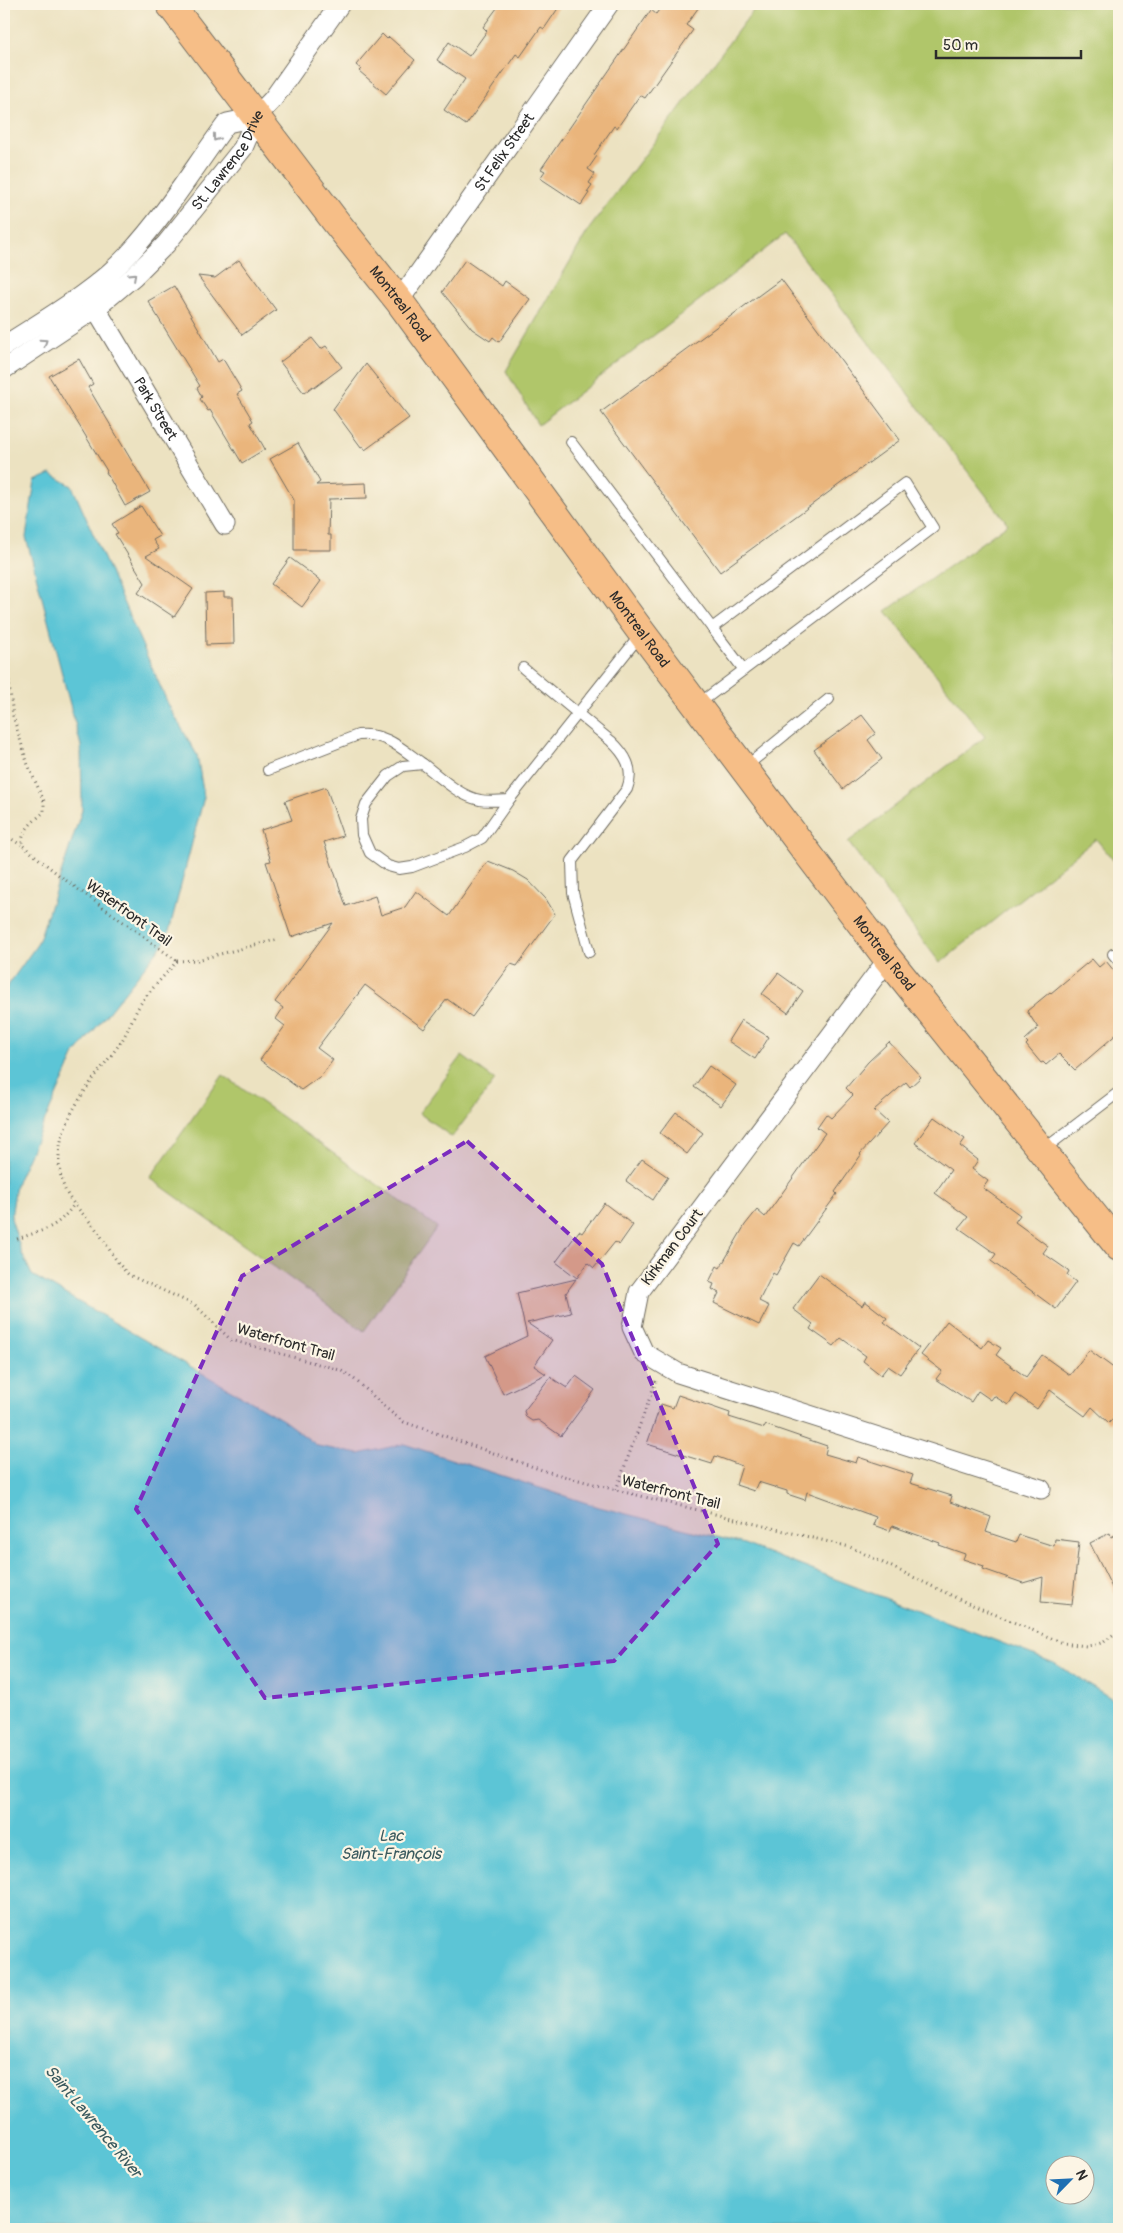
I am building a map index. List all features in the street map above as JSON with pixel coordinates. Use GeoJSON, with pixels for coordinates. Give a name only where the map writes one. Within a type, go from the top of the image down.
{"type":"FeatureCollection","features":[{"type":"Feature","properties":{"kind":"main road","name":"Montreal Road"},"geometry":{"type":"LineString","coordinates":[[170,4],[399,301],[696,706],[888,959],[1119,1247]]}},
{"type":"Feature","properties":{"kind":"street"},"geometry":{"type":"LineString","coordinates":[[256,117],[273,99],[340,4]]}},
{"type":"Feature","properties":{"kind":"street","name":"St Felix Street"},"geometry":{"type":"LineString","coordinates":[[399,301],[609,4]]}},
{"type":"Feature","properties":{"kind":"street","name":"St. Lawrence Drive"},"geometry":{"type":"LineString","coordinates":[[4,346],[86,292],[112,270],[135,246],[227,123],[256,117]]}},
{"type":"Feature","properties":{"kind":"street","name":"St. Lawrence Drive"},"geometry":{"type":"LineString","coordinates":[[4,370],[96,308],[134,277],[166,244],[243,148],[256,117]]}},
{"type":"Feature","properties":{"kind":"street","name":"Park Street"},"geometry":{"type":"LineString","coordinates":[[86,292],[225,525]]}},
{"type":"Feature","properties":{"kind":"street","name":"Kirkman Court"},"geometry":{"type":"LineString","coordinates":[[888,959],[639,1292],[632,1327],[644,1353],[678,1373],[1040,1489]]}},
{"type":"Feature","properties":{"kind":"lane"},"geometry":{"type":"LineString","coordinates":[[571,442],[744,670]]}},
{"type":"Feature","properties":{"kind":"lane"},"geometry":{"type":"LineString","coordinates":[[696,706],[932,528],[904,483],[712,628]]}},
{"type":"Feature","properties":{"kind":"lane"},"geometry":{"type":"LineString","coordinates":[[423,764],[403,766],[388,776],[366,804],[360,819],[362,835],[370,853],[388,866],[399,869],[412,867],[482,838],[509,800],[642,633]]}},
{"type":"Feature","properties":{"kind":"lane"},"geometry":{"type":"LineString","coordinates":[[524,668],[578,712],[622,752],[628,764],[631,780],[620,800],[572,861],[574,893],[589,952]]}},
{"type":"Feature","properties":{"kind":"lane"},"geometry":{"type":"LineString","coordinates":[[743,768],[829,700]]}},
{"type":"Feature","properties":{"kind":"lane"},"geometry":{"type":"LineString","coordinates":[[268,770],[358,735],[372,733],[390,740],[450,785],[472,798],[483,801],[509,800]]}},
{"type":"Feature","properties":{"kind":"lane"},"geometry":{"type":"LineString","coordinates":[[1042,1151],[1119,1092]]}},
{"type":"Feature","properties":{"kind":"path"},"geometry":{"type":"LineString","coordinates":[[4,641],[13,716],[28,766],[44,801],[44,812],[28,827],[21,838],[22,845]]}},
{"type":"Feature","properties":{"kind":"path","name":"Waterfront Trail"},"geometry":{"type":"LineString","coordinates":[[4,834],[22,845],[60,876],[177,961],[138,1008],[122,1040],[87,1086],[68,1121],[59,1151],[63,1185],[67,1194],[98,1231],[123,1270],[129,1275],[195,1305],[231,1340],[340,1370],[349,1375],[404,1422],[545,1471],[850,1547],[963,1602],[1063,1643],[1086,1646],[1095,1645],[1104,1642],[1119,1630]]}},
{"type":"Feature","properties":{"kind":"path"},"geometry":{"type":"LineString","coordinates":[[177,961],[197,960],[279,939]]}},
{"type":"Feature","properties":{"kind":"path"},"geometry":{"type":"LineString","coordinates":[[17,1239],[54,1226],[64,1218],[75,1203]]}},
{"type":"Feature","properties":{"kind":"path"},"geometry":{"type":"LineString","coordinates":[[616,1490],[662,1364]]}},
{"type":"Feature","properties":{"kind":"highlighted area"},"geometry":{"type":"Polygon","coordinates":[[[467,1141],[602,1264],[718,1544],[614,1661],[265,1698],[136,1509],[242,1276],[467,1141]]]}},
{"type":"Feature","properties":{"kind":"green space"},"geometry":{"type":"Polygon","coordinates":[[[758,4],[1119,4],[1119,867],[1096,839],[940,963],[848,842],[985,737],[886,611],[1008,524],[785,234],[538,425],[506,371],[589,229],[758,4]]]}},
{"type":"Feature","properties":{"kind":"green space"},"geometry":{"type":"Polygon","coordinates":[[[462,1056],[495,1080],[452,1137],[419,1113],[462,1056]]]}},
{"type":"Feature","properties":{"kind":"green space"},"geometry":{"type":"Polygon","coordinates":[[[223,1075],[437,1227],[364,1331],[150,1178],[223,1075]]]}},
{"type":"Feature","properties":{"kind":"water","name":"Lac Saint-François"},"geometry":{"type":"Polygon","coordinates":[[[51,474],[72,486],[169,706],[197,755],[204,797],[167,939],[75,1054],[16,1184],[11,1218],[22,1254],[32,1275],[283,1420],[318,1446],[359,1454],[404,1444],[599,1507],[744,1544],[1054,1663],[1119,1703],[1119,2229],[4,2229],[4,991],[38,943],[82,810],[81,746],[26,537],[35,481],[51,474]]]}},
{"type":"Feature","properties":{"kind":"building"},"geometry":{"type":"Polygon","coordinates":[[[500,4],[561,4],[544,29],[541,27],[520,57],[516,54],[466,125],[444,110],[465,79],[437,60],[449,42],[469,56],[487,31],[483,27],[500,4]]]}},
{"type":"Feature","properties":{"kind":"building"},"geometry":{"type":"Polygon","coordinates":[[[663,4],[701,4],[686,25],[693,30],[645,98],[640,95],[617,128],[614,126],[594,155],[597,156],[588,169],[595,174],[589,183],[592,185],[587,192],[589,193],[581,205],[540,178],[545,171],[541,169],[651,10],[656,14],[663,4]]]}},
{"type":"Feature","properties":{"kind":"building"},"geometry":{"type":"Polygon","coordinates":[[[382,34],[387,39],[389,37],[415,60],[386,94],[359,71],[361,69],[356,65],[382,34]]]}},
{"type":"Feature","properties":{"kind":"building"},"geometry":{"type":"Polygon","coordinates":[[[239,260],[276,310],[242,335],[198,276],[215,278],[239,260]]]}},
{"type":"Feature","properties":{"kind":"building"},"geometry":{"type":"Polygon","coordinates":[[[465,260],[502,286],[505,281],[530,299],[499,342],[493,337],[490,341],[472,329],[442,292],[465,260]]]}},
{"type":"Feature","properties":{"kind":"building"},"geometry":{"type":"Polygon","coordinates":[[[781,279],[900,440],[720,572],[601,412],[781,279]]]}},
{"type":"Feature","properties":{"kind":"building"},"geometry":{"type":"Polygon","coordinates":[[[174,286],[218,362],[223,359],[242,391],[237,394],[253,421],[250,423],[265,449],[242,463],[210,410],[208,411],[200,399],[202,397],[197,388],[200,386],[148,301],[174,286]]]}},
{"type":"Feature","properties":{"kind":"building"},"geometry":{"type":"Polygon","coordinates":[[[312,338],[321,349],[326,346],[342,367],[314,388],[313,386],[304,393],[280,362],[312,338]]]}},
{"type":"Feature","properties":{"kind":"building"},"geometry":{"type":"Polygon","coordinates":[[[79,359],[93,384],[88,387],[150,492],[125,506],[107,471],[49,376],[79,359]]]}},
{"type":"Feature","properties":{"kind":"building"},"geometry":{"type":"Polygon","coordinates":[[[366,364],[409,418],[365,450],[333,409],[366,364]]]}},
{"type":"Feature","properties":{"kind":"building"},"geometry":{"type":"Polygon","coordinates":[[[298,443],[320,482],[316,485],[366,483],[367,498],[329,499],[328,535],[331,535],[331,550],[294,550],[294,500],[270,459],[298,443]]]}},
{"type":"Feature","properties":{"kind":"building"},"geometry":{"type":"Polygon","coordinates":[[[141,506],[160,536],[153,540],[159,549],[146,556],[193,589],[174,617],[138,593],[145,583],[115,534],[118,533],[112,524],[141,506]]]}},
{"type":"Feature","properties":{"kind":"building"},"geometry":{"type":"Polygon","coordinates":[[[290,558],[321,581],[302,607],[271,584],[290,558]]]}},
{"type":"Feature","properties":{"kind":"building"},"geometry":{"type":"Polygon","coordinates":[[[224,592],[224,597],[233,597],[234,644],[206,645],[205,593],[224,592]]]}},
{"type":"Feature","properties":{"kind":"building"},"geometry":{"type":"Polygon","coordinates":[[[862,715],[876,733],[868,740],[882,759],[843,789],[814,750],[862,715]]]}},
{"type":"Feature","properties":{"kind":"building"},"geometry":{"type":"Polygon","coordinates":[[[326,787],[343,836],[324,842],[346,906],[375,896],[381,915],[405,907],[416,891],[449,916],[488,861],[513,871],[528,880],[546,899],[555,914],[517,966],[511,964],[472,1017],[447,999],[424,1029],[365,985],[317,1048],[333,1060],[322,1075],[301,1090],[260,1060],[285,1026],[276,1019],[283,1008],[275,1002],[333,923],[291,937],[266,862],[271,861],[261,830],[292,820],[285,801],[326,787]]]}},
{"type":"Feature","properties":{"kind":"building"},"geometry":{"type":"Polygon","coordinates":[[[1092,959],[1099,967],[1106,961],[1119,977],[1119,1032],[1075,1070],[1059,1054],[1046,1065],[1043,1062],[1041,1063],[1026,1045],[1028,1043],[1025,1040],[1038,1028],[1027,1011],[1092,959]]]}},
{"type":"Feature","properties":{"kind":"building"},"geometry":{"type":"Polygon","coordinates":[[[778,973],[803,991],[788,1013],[762,994],[778,973]]]}},
{"type":"Feature","properties":{"kind":"building"},"geometry":{"type":"Polygon","coordinates":[[[741,1020],[769,1037],[755,1059],[728,1041],[741,1020]]]}},
{"type":"Feature","properties":{"kind":"building"},"geometry":{"type":"Polygon","coordinates":[[[889,1042],[921,1077],[910,1087],[906,1082],[874,1110],[888,1123],[860,1154],[835,1192],[837,1194],[799,1246],[794,1243],[776,1275],[773,1273],[759,1301],[769,1306],[759,1325],[714,1303],[719,1293],[712,1289],[714,1284],[709,1282],[717,1266],[720,1268],[745,1225],[757,1210],[765,1217],[825,1133],[817,1127],[826,1114],[831,1118],[853,1095],[846,1088],[868,1062],[889,1042]]]}},
{"type":"Feature","properties":{"kind":"building"},"geometry":{"type":"Polygon","coordinates":[[[709,1066],[736,1085],[721,1106],[694,1087],[709,1066]]]}},
{"type":"Feature","properties":{"kind":"building"},"geometry":{"type":"Polygon","coordinates":[[[676,1112],[703,1133],[687,1154],[660,1133],[676,1112]]]}},
{"type":"Feature","properties":{"kind":"building"},"geometry":{"type":"Polygon","coordinates":[[[934,1117],[965,1139],[960,1146],[978,1160],[972,1169],[988,1181],[983,1188],[1020,1215],[1015,1222],[1048,1246],[1043,1253],[1069,1271],[1067,1275],[1076,1282],[1056,1309],[991,1261],[996,1254],[959,1228],[968,1217],[935,1193],[951,1170],[915,1143],[934,1117]]]}},
{"type":"Feature","properties":{"kind":"building"},"geometry":{"type":"Polygon","coordinates":[[[642,1159],[668,1177],[653,1200],[626,1181],[642,1159]]]}},
{"type":"Feature","properties":{"kind":"building"},"geometry":{"type":"Polygon","coordinates":[[[604,1203],[633,1225],[619,1245],[615,1242],[594,1268],[588,1263],[577,1278],[556,1262],[579,1231],[582,1233],[604,1203]]]}},
{"type":"Feature","properties":{"kind":"building"},"geometry":{"type":"Polygon","coordinates":[[[819,1274],[862,1306],[865,1301],[887,1318],[884,1322],[919,1348],[900,1374],[888,1366],[881,1375],[863,1361],[866,1356],[841,1338],[834,1346],[810,1329],[813,1324],[793,1309],[819,1274]]]}},
{"type":"Feature","properties":{"kind":"building"},"geometry":{"type":"Polygon","coordinates":[[[576,1279],[566,1293],[571,1313],[527,1323],[552,1340],[534,1366],[546,1374],[503,1394],[485,1356],[527,1336],[517,1293],[576,1279]]]}},
{"type":"Feature","properties":{"kind":"building"},"geometry":{"type":"Polygon","coordinates":[[[947,1321],[982,1348],[988,1340],[1001,1348],[996,1355],[1026,1377],[1042,1355],[1070,1375],[1089,1350],[1119,1372],[1119,1412],[1109,1423],[1092,1407],[1085,1416],[1050,1390],[1037,1409],[1016,1394],[1008,1405],[994,1396],[991,1400],[978,1391],[971,1402],[936,1379],[942,1371],[921,1355],[947,1321]]]}},
{"type":"Feature","properties":{"kind":"building"},"geometry":{"type":"Polygon","coordinates":[[[576,1376],[595,1390],[561,1436],[538,1420],[532,1421],[526,1417],[524,1411],[550,1377],[567,1388],[576,1376]]]}},
{"type":"Feature","properties":{"kind":"building"},"geometry":{"type":"Polygon","coordinates":[[[678,1395],[730,1413],[729,1417],[764,1428],[766,1425],[827,1446],[825,1454],[856,1463],[858,1457],[913,1475],[910,1483],[952,1496],[950,1502],[991,1517],[986,1532],[1016,1542],[1019,1535],[1054,1546],[1055,1539],[1079,1542],[1072,1605],[1041,1602],[1043,1577],[1023,1583],[983,1569],[984,1566],[963,1559],[965,1554],[939,1545],[940,1543],[892,1526],[890,1531],[873,1525],[876,1517],[807,1492],[805,1500],[787,1494],[787,1491],[758,1482],[754,1491],[736,1485],[742,1466],[715,1456],[712,1464],[647,1444],[661,1404],[673,1408],[678,1395]]]}},
{"type":"Feature","properties":{"kind":"building"},"geometry":{"type":"Polygon","coordinates":[[[1110,1533],[1111,1537],[1119,1533],[1119,1602],[1090,1543],[1110,1533]]]}},
{"type":"Feature","properties":{"kind":"water label","name":"Saint Lawrence River"},"geometry":{"type":"Point","coordinates":[94,2121]}}]}
